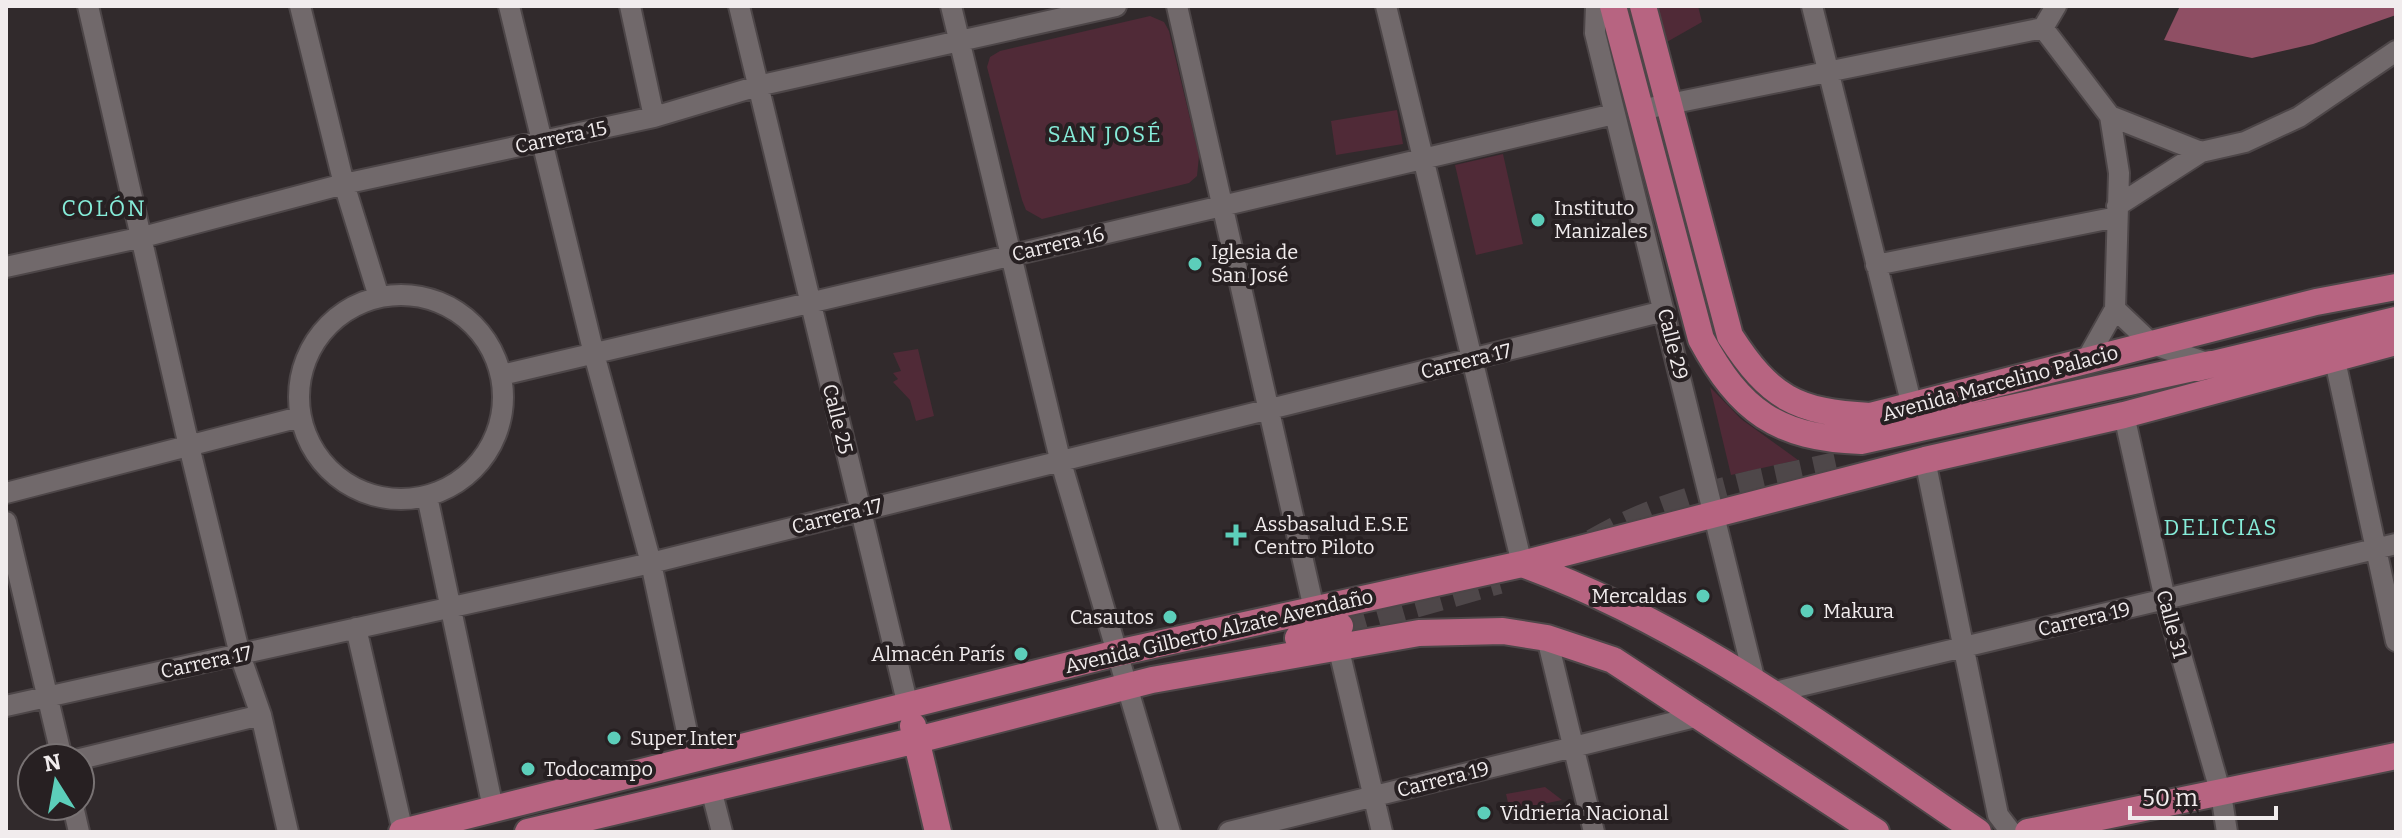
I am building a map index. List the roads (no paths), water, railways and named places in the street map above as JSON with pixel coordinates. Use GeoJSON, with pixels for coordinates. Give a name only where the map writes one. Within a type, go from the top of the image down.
{"type":"FeatureCollection","features":[{"type":"Feature","properties":{"kind":"main road","name":"Avenida Marcelino Palacio"},"geometry":{"type":"LineString","coordinates":[[1613,6],[1627,112],[1701,339],[1724,381],[1736,394],[1756,411],[1794,431],[1827,440],[1861,441],[2396,320]]}},
{"type":"Feature","properties":{"kind":"main road","name":"Avenida Marcelino Palacio"},"geometry":{"type":"LineString","coordinates":[[1643,6],[1730,336],[1756,375],[1786,398],[1827,414],[1870,416],[2316,302],[2396,287]]}},
{"type":"Feature","properties":{"kind":"main road"},"geometry":{"type":"LineString","coordinates":[[1522,564],[1925,460],[2124,415],[2334,356],[2396,342]]}},
{"type":"Feature","properties":{"kind":"main road","name":"Avenida Marcelino Palacio"},"geometry":{"type":"LineString","coordinates":[[1836,465],[2211,364]]}},
{"type":"Feature","properties":{"kind":"main road"},"geometry":{"type":"LineString","coordinates":[[1522,564],[1617,605],[1763,688],[1978,832]]}},
{"type":"Feature","properties":{"kind":"main road","name":"Avenida Gilberto Alzate Avendaño"},"geometry":{"type":"LineString","coordinates":[[403,832],[1117,653],[1522,564]]}},
{"type":"Feature","properties":{"kind":"main road","name":"Avenida Gilberto Alzate Avendaño"},"geometry":{"type":"LineString","coordinates":[[528,832],[1339,636],[1503,631],[1547,638],[1613,660],[1703,715],[1795,782],[1876,832]]}},
{"type":"Feature","properties":{"kind":"main road","name":"Calle 25"},"geometry":{"type":"LineString","coordinates":[[908,706],[938,832]]}},
{"type":"Feature","properties":{"kind":"main road"},"geometry":{"type":"LineString","coordinates":[[2028,832],[2396,756]]}},
{"type":"Feature","properties":{"kind":"street"},"geometry":{"type":"LineString","coordinates":[[88,6],[189,446],[240,655],[261,715],[288,832]]}},
{"type":"Feature","properties":{"kind":"street"},"geometry":{"type":"LineString","coordinates":[[300,6],[344,184],[379,297]]}},
{"type":"Feature","properties":{"kind":"street"},"geometry":{"type":"LineString","coordinates":[[509,6],[594,354],[651,563],[693,760]]}},
{"type":"Feature","properties":{"kind":"street"},"geometry":{"type":"LineString","coordinates":[[630,6],[654,117]]}},
{"type":"Feature","properties":{"kind":"street","name":"Calle 25"},"geometry":{"type":"LineString","coordinates":[[739,6],[908,706]]}},
{"type":"Feature","properties":{"kind":"street"},"geometry":{"type":"LineString","coordinates":[[951,6],[957,42],[1060,459],[1117,653],[1140,683],[1170,832]]}},
{"type":"Feature","properties":{"kind":"street","name":"Carrera 15"},"geometry":{"type":"LineString","coordinates":[[6,267],[143,237],[344,184],[654,117],[758,86],[1116,6]]}},
{"type":"Feature","properties":{"kind":"street"},"geometry":{"type":"LineString","coordinates":[[1177,6],[1225,205],[1314,609]]}},
{"type":"Feature","properties":{"kind":"street"},"geometry":{"type":"LineString","coordinates":[[1386,6],[1522,564]]}},
{"type":"Feature","properties":{"kind":"street","name":"Calle 29"},"geometry":{"type":"LineString","coordinates":[[1596,6],[1595,33],[1627,112],[1664,311],[1763,688]]}},
{"type":"Feature","properties":{"kind":"street"},"geometry":{"type":"LineString","coordinates":[[1812,6],[1912,406]]}},
{"type":"Feature","properties":{"kind":"street"},"geometry":{"type":"LineString","coordinates":[[2056,6],[2043,28],[2110,116],[2119,173],[2115,309],[2087,359]]}},
{"type":"Feature","properties":{"kind":"street","name":"Carrera 16"},"geometry":{"type":"LineString","coordinates":[[502,375],[1627,112],[2043,28]]}},
{"type":"Feature","properties":{"kind":"street"},"geometry":{"type":"LineString","coordinates":[[1876,265],[2117,212],[2201,152],[2245,142],[2299,117],[2396,51]]}},
{"type":"Feature","properties":{"kind":"street"},"geometry":{"type":"LineString","coordinates":[[2110,116],[2201,152]]}},
{"type":"Feature","properties":{"kind":"street"},"geometry":{"type":"LineString","coordinates":[[419,296],[457,311],[486,338],[502,375],[504,406],[496,437],[480,464],[456,484],[427,496],[393,500],[361,492],[342,480],[312,448],[300,417],[298,391],[303,365],[315,341],[332,321],[354,306],[379,297],[419,296]]}},
{"type":"Feature","properties":{"kind":"street"},"geometry":{"type":"LineString","coordinates":[[2115,309],[2152,344],[2211,364]]}},
{"type":"Feature","properties":{"kind":"street","name":"Carrera 17"},"geometry":{"type":"LineString","coordinates":[[6,706],[651,563],[1664,311]]}},
{"type":"Feature","properties":{"kind":"street"},"geometry":{"type":"LineString","coordinates":[[2334,356],[2396,641]]}},
{"type":"Feature","properties":{"kind":"street","name":"Calle 31"},"geometry":{"type":"LineString","coordinates":[[2124,415],[2165,599],[2221,794],[2227,832]]}},
{"type":"Feature","properties":{"kind":"street"},"geometry":{"type":"LineString","coordinates":[[6,493],[300,417]]}},
{"type":"Feature","properties":{"kind":"street"},"geometry":{"type":"LineString","coordinates":[[1925,460],[1966,647],[1998,815],[2011,832]]}},
{"type":"Feature","properties":{"kind":"street"},"geometry":{"type":"LineString","coordinates":[[427,496],[493,808]]}},
{"type":"Feature","properties":{"kind":"street"},"geometry":{"type":"LineString","coordinates":[[6,522],[58,742]]}},
{"type":"Feature","properties":{"kind":"street","name":"Carrera 19"},"geometry":{"type":"LineString","coordinates":[[1763,688],[1966,647],[2396,544]]}},
{"type":"Feature","properties":{"kind":"street"},"geometry":{"type":"LineString","coordinates":[[356,628],[403,832]]}},
{"type":"Feature","properties":{"kind":"street"},"geometry":{"type":"LineString","coordinates":[[1339,636],[1382,832]]}},
{"type":"Feature","properties":{"kind":"street"},"geometry":{"type":"LineString","coordinates":[[1547,638],[1594,832]]}},
{"type":"Feature","properties":{"kind":"street"},"geometry":{"type":"LineString","coordinates":[[96,755],[261,715]]}},
{"type":"Feature","properties":{"kind":"street","name":"Carrera 19"},"geometry":{"type":"LineString","coordinates":[[1229,832],[1703,715]]}},
{"type":"Feature","properties":{"kind":"street"},"geometry":{"type":"LineString","coordinates":[[711,789],[722,832]]}},
{"type":"Feature","properties":{"kind":"street"},"geometry":{"type":"LineString","coordinates":[[2045,832],[2221,794]]}},
{"type":"Feature","properties":{"kind":"tunnel"},"geometry":{"type":"LineString","coordinates":[[1593,542],[1681,503],[1836,465]]}},
{"type":"Feature","properties":{"kind":"tunnel"},"geometry":{"type":"LineString","coordinates":[[1340,626],[1499,581]]}},
{"type":"Feature","properties":{"kind":"place","name":"Instituto Manizales"},"geometry":{"type":"Point","coordinates":[1538,220]}},
{"type":"Feature","properties":{"kind":"place","name":"Iglesia de San José"},"geometry":{"type":"Point","coordinates":[1195,264]}},
{"type":"Feature","properties":{"kind":"place","name":"Assbasalud E.S.E Centro Piloto"},"geometry":{"type":"Point","coordinates":[1236,535]}},
{"type":"Feature","properties":{"kind":"place","name":"Mercaldas"},"geometry":{"type":"Point","coordinates":[1703,596]}},
{"type":"Feature","properties":{"kind":"place","name":"Makura"},"geometry":{"type":"Point","coordinates":[1807,611]}},
{"type":"Feature","properties":{"kind":"place","name":"Casautos"},"geometry":{"type":"Point","coordinates":[1170,617]}},
{"type":"Feature","properties":{"kind":"place","name":"Almacén París"},"geometry":{"type":"Point","coordinates":[1021,654]}},
{"type":"Feature","properties":{"kind":"place","name":"Super Inter"},"geometry":{"type":"Point","coordinates":[614,738]}},
{"type":"Feature","properties":{"kind":"place","name":"Todocampo"},"geometry":{"type":"Point","coordinates":[528,769]}},
{"type":"Feature","properties":{"kind":"place","name":"Vidriería Nacional"},"geometry":{"type":"Point","coordinates":[1484,813]}},
{"type":"Feature","properties":{"kind":"district","name":"SAN JOSÉ"},"geometry":{"type":"Point","coordinates":[1105,134]}},
{"type":"Feature","properties":{"kind":"district","name":"COLÓN"},"geometry":{"type":"Point","coordinates":[104,208]}},
{"type":"Feature","properties":{"kind":"district","name":"DELICIAS"},"geometry":{"type":"Point","coordinates":[2221,527]}}]}
